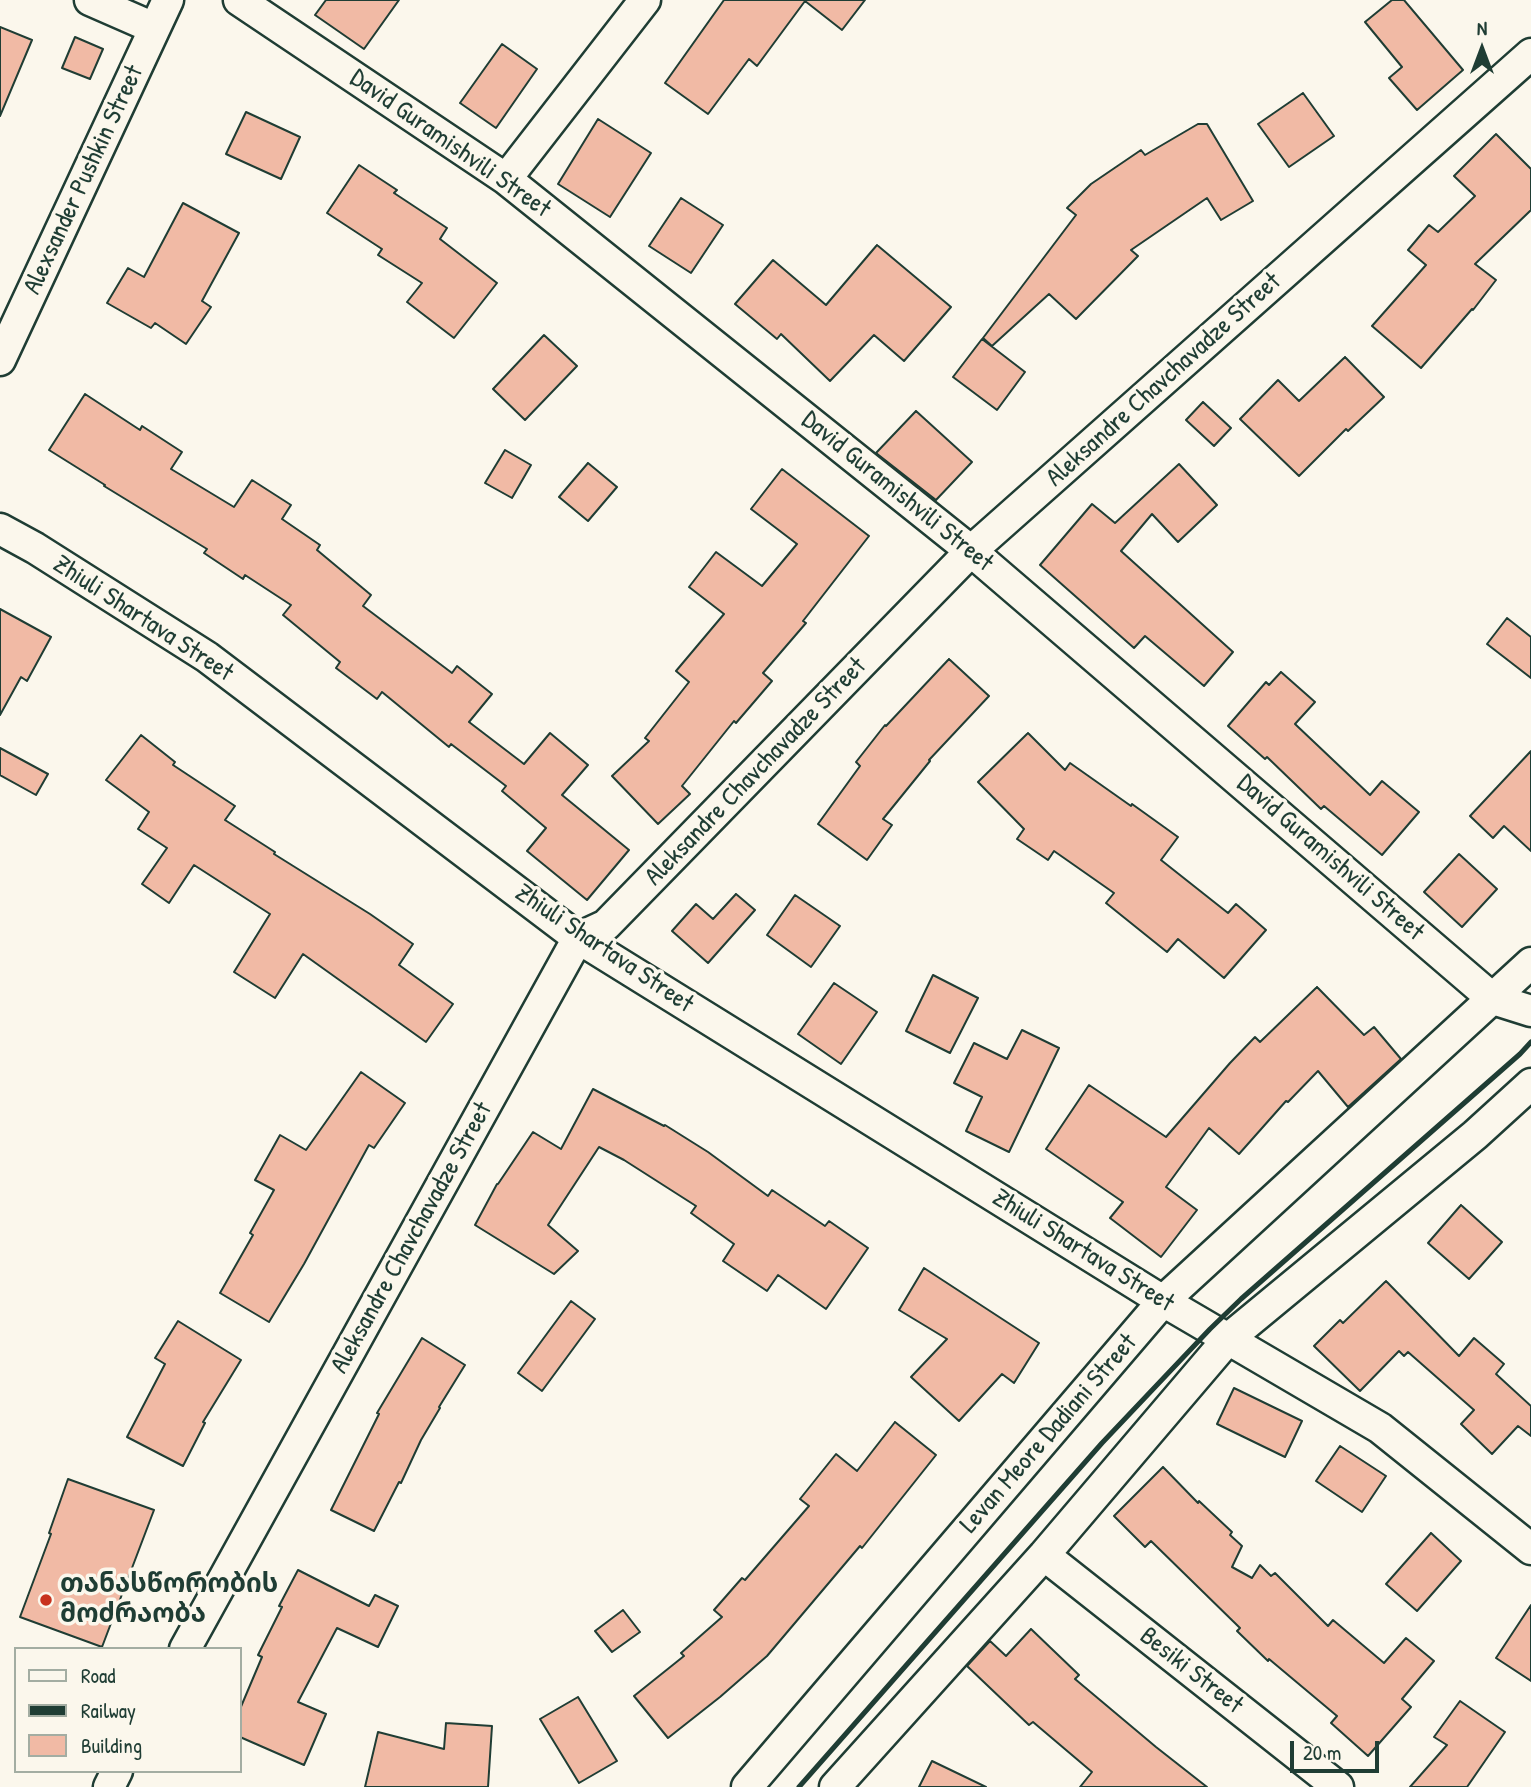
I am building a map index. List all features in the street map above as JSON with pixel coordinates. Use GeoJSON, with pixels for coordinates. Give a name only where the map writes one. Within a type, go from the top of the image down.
{"type":"FeatureCollection","features":[{"type":"Feature","properties":{"kind":"street"},"geometry":{"type":"LineString","coordinates":[[90,0],[154,28]]}},
{"type":"Feature","properties":{"kind":"street","name":"Alexsander Pushkin Street"},"geometry":{"type":"LineString","coordinates":[[0,360],[168,0]]}},
{"type":"Feature","properties":{"kind":"street","name":"David Guramishvili Street"},"geometry":{"type":"LineString","coordinates":[[239,0],[506,179],[971,551],[1493,999],[1531,1011]]}},
{"type":"Feature","properties":{"kind":"street"},"geometry":{"type":"LineString","coordinates":[[506,179],[645,0]]}},
{"type":"Feature","properties":{"kind":"street","name":"Aleksandre Chavchavadze Street"},"geometry":{"type":"LineString","coordinates":[[186,1647],[578,937],[606,925],[971,551],[1531,54]]}},
{"type":"Feature","properties":{"kind":"street","name":"Zhiuli Shartava Street"},"geometry":{"type":"LineString","coordinates":[[0,529],[207,657],[578,937],[1163,1301],[1380,1428],[1531,1549]]}},
{"type":"Feature","properties":{"kind":"street","name":"Levan Meore Dadiani Street"},"geometry":{"type":"LineString","coordinates":[[747,1787],[1163,1301],[1531,963]]}},
{"type":"Feature","properties":{"kind":"street"},"geometry":{"type":"LineString","coordinates":[[835,1787],[1044,1555],[1228,1339],[1475,1135],[1531,1084]]}},
{"type":"Feature","properties":{"kind":"street","name":"Besiki Street"},"geometry":{"type":"LineString","coordinates":[[1044,1555],[1338,1787]]}},
{"type":"Feature","properties":{"kind":"building"},"geometry":{"type":"Polygon","coordinates":[[[326,0],[399,0],[364,49],[315,15],[326,0]]]}},
{"type":"Feature","properties":{"kind":"building"},"geometry":{"type":"Polygon","coordinates":[[[724,0],[865,0],[842,30],[805,1],[757,66],[749,59],[708,114],[665,83],[724,0]]]}},
{"type":"Feature","properties":{"kind":"building"},"geometry":{"type":"Polygon","coordinates":[[[1392,0],[1404,0],[1463,70],[1417,110],[1389,78],[1402,67],[1365,22],[1392,0]]]}},
{"type":"Feature","properties":{"kind":"building"},"geometry":{"type":"Polygon","coordinates":[[[0,27],[32,40],[0,116],[0,27]]]}},
{"type":"Feature","properties":{"kind":"building"},"geometry":{"type":"Polygon","coordinates":[[[75,37],[103,49],[90,79],[62,68],[75,37]]]}},
{"type":"Feature","properties":{"kind":"building"},"geometry":{"type":"Polygon","coordinates":[[[502,44],[537,69],[496,128],[460,103],[502,44]]]}},
{"type":"Feature","properties":{"kind":"building"},"geometry":{"type":"Polygon","coordinates":[[[1303,93],[1334,136],[1289,167],[1258,124],[1303,93]]]}},
{"type":"Feature","properties":{"kind":"building"},"geometry":{"type":"Polygon","coordinates":[[[246,112],[300,137],[281,179],[226,154],[246,112]]]}},
{"type":"Feature","properties":{"kind":"building"},"geometry":{"type":"Polygon","coordinates":[[[598,119],[651,153],[610,217],[558,184],[598,119]]]}},
{"type":"Feature","properties":{"kind":"building"},"geometry":{"type":"Polygon","coordinates":[[[1198,124],[1207,124],[1253,201],[1221,220],[1207,198],[1131,250],[1138,256],[1076,319],[1049,294],[992,346],[983,338],[1076,215],[1067,208],[1091,184],[1141,150],[1145,155],[1198,124]]]}},
{"type":"Feature","properties":{"kind":"building"},"geometry":{"type":"Polygon","coordinates":[[[1496,134],[1531,169],[1531,210],[1475,264],[1496,280],[1421,368],[1372,326],[1426,265],[1408,250],[1429,225],[1438,232],[1475,196],[1454,176],[1496,134]]]}},
{"type":"Feature","properties":{"kind":"building"},"geometry":{"type":"Polygon","coordinates":[[[359,165],[397,190],[394,193],[447,228],[440,239],[497,283],[454,338],[407,302],[422,283],[378,255],[382,249],[327,213],[359,165]]]}},
{"type":"Feature","properties":{"kind":"building"},"geometry":{"type":"Polygon","coordinates":[[[681,198],[723,225],[691,273],[649,246],[681,198]]]}},
{"type":"Feature","properties":{"kind":"building"},"geometry":{"type":"Polygon","coordinates":[[[183,203],[239,233],[202,301],[211,307],[186,344],[155,323],[151,328],[107,303],[128,268],[144,277],[183,203]]]}},
{"type":"Feature","properties":{"kind":"building"},"geometry":{"type":"Polygon","coordinates":[[[877,245],[951,307],[904,361],[874,335],[830,381],[781,334],[777,339],[735,304],[773,260],[826,305],[877,245]]]}},
{"type":"Feature","properties":{"kind":"building"},"geometry":{"type":"Polygon","coordinates":[[[544,335],[577,366],[525,420],[493,389],[544,335]]]}},
{"type":"Feature","properties":{"kind":"building"},"geometry":{"type":"Polygon","coordinates":[[[982,339],[1025,372],[997,410],[953,377],[982,339]]]}},
{"type":"Feature","properties":{"kind":"building"},"geometry":{"type":"Polygon","coordinates":[[[1345,357],[1384,397],[1348,431],[1346,429],[1299,476],[1240,419],[1278,380],[1299,401],[1345,357]]]}},
{"type":"Feature","properties":{"kind":"building"},"geometry":{"type":"Polygon","coordinates":[[[85,394],[140,430],[142,426],[182,452],[171,469],[234,507],[252,480],[291,505],[282,519],[320,545],[317,550],[371,595],[363,606],[452,673],[457,666],[492,694],[469,722],[524,764],[550,733],[588,765],[562,795],[629,850],[587,900],[527,851],[546,828],[502,791],[506,786],[451,744],[449,747],[382,692],[377,699],[336,668],[340,662],[283,615],[291,605],[245,575],[243,579],[204,553],[207,549],[49,450],[85,394]]]}},
{"type":"Feature","properties":{"kind":"building"},"geometry":{"type":"Polygon","coordinates":[[[1203,402],[1231,428],[1214,446],[1186,420],[1203,402]]]}},
{"type":"Feature","properties":{"kind":"building"},"geometry":{"type":"Polygon","coordinates":[[[916,411],[972,462],[936,500],[876,453],[916,411]]]}},
{"type":"Feature","properties":{"kind":"building"},"geometry":{"type":"Polygon","coordinates":[[[505,450],[531,465],[512,498],[485,483],[505,450]]]}},
{"type":"Feature","properties":{"kind":"building"},"geometry":{"type":"Polygon","coordinates":[[[588,463],[617,487],[588,521],[559,497],[588,463]]]}},
{"type":"Feature","properties":{"kind":"building"},"geometry":{"type":"Polygon","coordinates":[[[1179,464],[1217,505],[1178,542],[1152,514],[1121,551],[1233,652],[1204,686],[1145,636],[1134,648],[1040,565],[1092,504],[1115,523],[1179,464]]]}},
{"type":"Feature","properties":{"kind":"building"},"geometry":{"type":"Polygon","coordinates":[[[782,469],[869,536],[803,621],[806,623],[763,673],[772,681],[736,723],[734,721],[682,786],[690,794],[658,824],[612,776],[649,741],[645,738],[689,682],[676,671],[724,614],[689,587],[716,552],[762,586],[797,544],[751,509],[782,469]]]}},
{"type":"Feature","properties":{"kind":"building"},"geometry":{"type":"Polygon","coordinates":[[[0,609],[51,637],[27,681],[21,677],[0,715],[0,609]]]}},
{"type":"Feature","properties":{"kind":"building"},"geometry":{"type":"Polygon","coordinates":[[[1507,618],[1531,637],[1531,678],[1487,644],[1507,618]]]}},
{"type":"Feature","properties":{"kind":"building"},"geometry":{"type":"Polygon","coordinates":[[[949,659],[989,696],[929,760],[883,819],[892,825],[867,860],[818,824],[860,766],[856,762],[885,725],[949,659]]]}},
{"type":"Feature","properties":{"kind":"building"},"geometry":{"type":"Polygon","coordinates":[[[1281,672],[1315,702],[1295,724],[1370,795],[1382,781],[1419,812],[1382,855],[1324,806],[1321,809],[1267,757],[1265,759],[1228,726],[1266,682],[1269,685],[1281,672]]]}},
{"type":"Feature","properties":{"kind":"building"},"geometry":{"type":"Polygon","coordinates":[[[1028,733],[1065,770],[1070,763],[1178,837],[1161,860],[1228,913],[1236,904],[1266,930],[1224,978],[1178,939],[1167,952],[1106,903],[1114,893],[1054,851],[1048,860],[1017,839],[1024,829],[978,782],[1028,733]]]}},
{"type":"Feature","properties":{"kind":"building"},"geometry":{"type":"Polygon","coordinates":[[[141,735],[175,762],[173,765],[235,806],[225,820],[413,944],[399,965],[453,1004],[426,1042],[303,954],[275,998],[234,972],[270,914],[194,865],[169,903],[142,884],[167,848],[138,829],[149,812],[106,780],[141,735]]]}},
{"type":"Feature","properties":{"kind":"building"},"geometry":{"type":"Polygon","coordinates":[[[0,748],[48,774],[36,795],[0,775],[0,748]]]}},
{"type":"Feature","properties":{"kind":"building"},"geometry":{"type":"Polygon","coordinates":[[[1531,751],[1531,851],[1504,826],[1493,838],[1470,816],[1531,751]]]}},
{"type":"Feature","properties":{"kind":"building"},"geometry":{"type":"Polygon","coordinates":[[[1459,854],[1497,889],[1462,927],[1424,892],[1459,854]]]}},
{"type":"Feature","properties":{"kind":"building"},"geometry":{"type":"Polygon","coordinates":[[[736,894],[755,910],[708,963],[672,931],[696,904],[713,919],[736,894]]]}},
{"type":"Feature","properties":{"kind":"building"},"geometry":{"type":"Polygon","coordinates":[[[795,895],[840,926],[811,967],[767,935],[795,895]]]}},
{"type":"Feature","properties":{"kind":"building"},"geometry":{"type":"Polygon","coordinates":[[[933,975],[978,998],[950,1053],[906,1031],[933,975]]]}},
{"type":"Feature","properties":{"kind":"building"},"geometry":{"type":"Polygon","coordinates":[[[834,983],[877,1012],[841,1064],[798,1034],[834,983]]]}},
{"type":"Feature","properties":{"kind":"building"},"geometry":{"type":"Polygon","coordinates":[[[1317,987],[1364,1035],[1374,1027],[1401,1059],[1348,1107],[1318,1071],[1286,1101],[1239,1154],[1209,1128],[1166,1187],[1197,1210],[1161,1257],[1110,1218],[1123,1202],[1046,1149],[1089,1085],[1166,1137],[1255,1037],[1260,1042],[1317,987]]]}},
{"type":"Feature","properties":{"kind":"building"},"geometry":{"type":"Polygon","coordinates":[[[1022,1030],[1059,1048],[1009,1152],[966,1131],[982,1097],[954,1083],[974,1043],[1007,1059],[1022,1030]]]}},
{"type":"Feature","properties":{"kind":"building"},"geometry":{"type":"Polygon","coordinates":[[[361,1072],[405,1103],[374,1148],[369,1145],[269,1322],[220,1293],[253,1235],[250,1233],[274,1190],[255,1180],[280,1135],[306,1150],[361,1072]]]}},
{"type":"Feature","properties":{"kind":"building"},"geometry":{"type":"Polygon","coordinates":[[[593,1089],[665,1125],[708,1152],[768,1196],[772,1190],[825,1226],[829,1221],[868,1248],[826,1309],[778,1275],[767,1291],[723,1261],[734,1244],[691,1213],[696,1206],[599,1147],[548,1225],[578,1251],[554,1274],[475,1225],[497,1184],[533,1132],[561,1149],[593,1089]]]}},
{"type":"Feature","properties":{"kind":"building"},"geometry":{"type":"Polygon","coordinates":[[[1461,1205],[1502,1242],[1469,1279],[1428,1243],[1461,1205]]]}},
{"type":"Feature","properties":{"kind":"building"},"geometry":{"type":"Polygon","coordinates":[[[924,1268],[1039,1343],[1014,1383],[1002,1374],[959,1421],[911,1377],[947,1339],[899,1310],[924,1268]]]}},
{"type":"Feature","properties":{"kind":"building"},"geometry":{"type":"Polygon","coordinates":[[[1386,1281],[1459,1356],[1474,1338],[1504,1364],[1496,1374],[1531,1406],[1531,1436],[1518,1426],[1492,1454],[1461,1424],[1474,1410],[1408,1352],[1404,1356],[1399,1351],[1360,1391],[1314,1346],[1340,1320],[1343,1323],[1386,1281]]]}},
{"type":"Feature","properties":{"kind":"building"},"geometry":{"type":"Polygon","coordinates":[[[571,1301],[595,1319],[542,1391],[518,1373],[571,1301]]]}},
{"type":"Feature","properties":{"kind":"building"},"geometry":{"type":"Polygon","coordinates":[[[178,1321],[241,1360],[203,1422],[205,1423],[183,1466],[127,1437],[165,1364],[155,1358],[178,1321]]]}},
{"type":"Feature","properties":{"kind":"building"},"geometry":{"type":"Polygon","coordinates":[[[422,1338],[465,1365],[439,1407],[374,1531],[331,1510],[379,1414],[377,1413],[422,1338]]]}},
{"type":"Feature","properties":{"kind":"building"},"geometry":{"type":"Polygon","coordinates":[[[1234,1388],[1302,1421],[1285,1457],[1217,1424],[1234,1388]]]}},
{"type":"Feature","properties":{"kind":"building"},"geometry":{"type":"Polygon","coordinates":[[[895,1422],[936,1455],[862,1548],[860,1546],[767,1656],[668,1738],[634,1696],[684,1656],[681,1653],[722,1617],[714,1610],[742,1578],[745,1580],[809,1506],[800,1499],[836,1454],[857,1471],[895,1422]]]}},
{"type":"Feature","properties":{"kind":"building"},"geometry":{"type":"Polygon","coordinates":[[[1340,1446],[1386,1476],[1362,1512],[1316,1481],[1340,1446]]]}},
{"type":"Feature","properties":{"kind":"building"},"geometry":{"type":"Polygon","coordinates":[[[1163,1467],[1198,1503],[1199,1501],[1232,1532],[1230,1535],[1242,1546],[1232,1567],[1252,1578],[1260,1565],[1271,1576],[1275,1573],[1328,1626],[1333,1620],[1384,1663],[1406,1638],[1434,1661],[1402,1699],[1411,1707],[1368,1756],[1331,1723],[1337,1716],[1269,1659],[1268,1661],[1237,1631],[1240,1628],[1151,1541],[1145,1547],[1114,1516],[1163,1467]]]}},
{"type":"Feature","properties":{"kind":"building"},"geometry":{"type":"Polygon","coordinates":[[[68,1479],[154,1510],[102,1647],[20,1617],[68,1479]]]}},
{"type":"Feature","properties":{"kind":"building"},"geometry":{"type":"Polygon","coordinates":[[[1431,1533],[1461,1561],[1417,1611],[1386,1584],[1431,1533]]]}},
{"type":"Feature","properties":{"kind":"building"},"geometry":{"type":"Polygon","coordinates":[[[298,1570],[369,1606],[375,1595],[398,1606],[378,1647],[337,1628],[298,1702],[326,1714],[304,1765],[242,1738],[242,1704],[262,1657],[258,1655],[282,1607],[279,1606],[298,1570]]]}},
{"type":"Feature","properties":{"kind":"building"},"geometry":{"type":"Polygon","coordinates":[[[1531,1605],[1531,1681],[1496,1658],[1531,1605]]]}},
{"type":"Feature","properties":{"kind":"building"},"geometry":{"type":"Polygon","coordinates":[[[623,1610],[640,1632],[612,1652],[595,1631],[623,1610]]]}},
{"type":"Feature","properties":{"kind":"building"},"geometry":{"type":"Polygon","coordinates":[[[1031,1629],[1079,1675],[1075,1679],[1207,1787],[1080,1787],[1092,1772],[1033,1722],[1029,1725],[967,1666],[990,1641],[1006,1656],[1031,1629]]]}},
{"type":"Feature","properties":{"kind":"building"},"geometry":{"type":"Polygon","coordinates":[[[578,1697],[617,1761],[579,1783],[540,1719],[578,1697]]]}},
{"type":"Feature","properties":{"kind":"building"},"geometry":{"type":"Polygon","coordinates":[[[1460,1701],[1505,1732],[1467,1787],[1410,1787],[1447,1745],[1434,1737],[1460,1701]]]}},
{"type":"Feature","properties":{"kind":"building"},"geometry":{"type":"Polygon","coordinates":[[[446,1723],[492,1726],[488,1787],[365,1787],[378,1732],[444,1749],[446,1723]]]}},
{"type":"Feature","properties":{"kind":"building"},"geometry":{"type":"Polygon","coordinates":[[[932,1761],[986,1787],[919,1787],[932,1761]]]}},
{"type":"Feature","properties":{"kind":"railway"},"geometry":{"type":"LineString","coordinates":[[799,1787],[1102,1443],[1210,1329],[1531,1042]]}},
{"type":"Feature","properties":{"kind":"place","name":"თანასწორობის მოძრაობა"},"geometry":{"type":"Point","coordinates":[46,1600]}}]}
